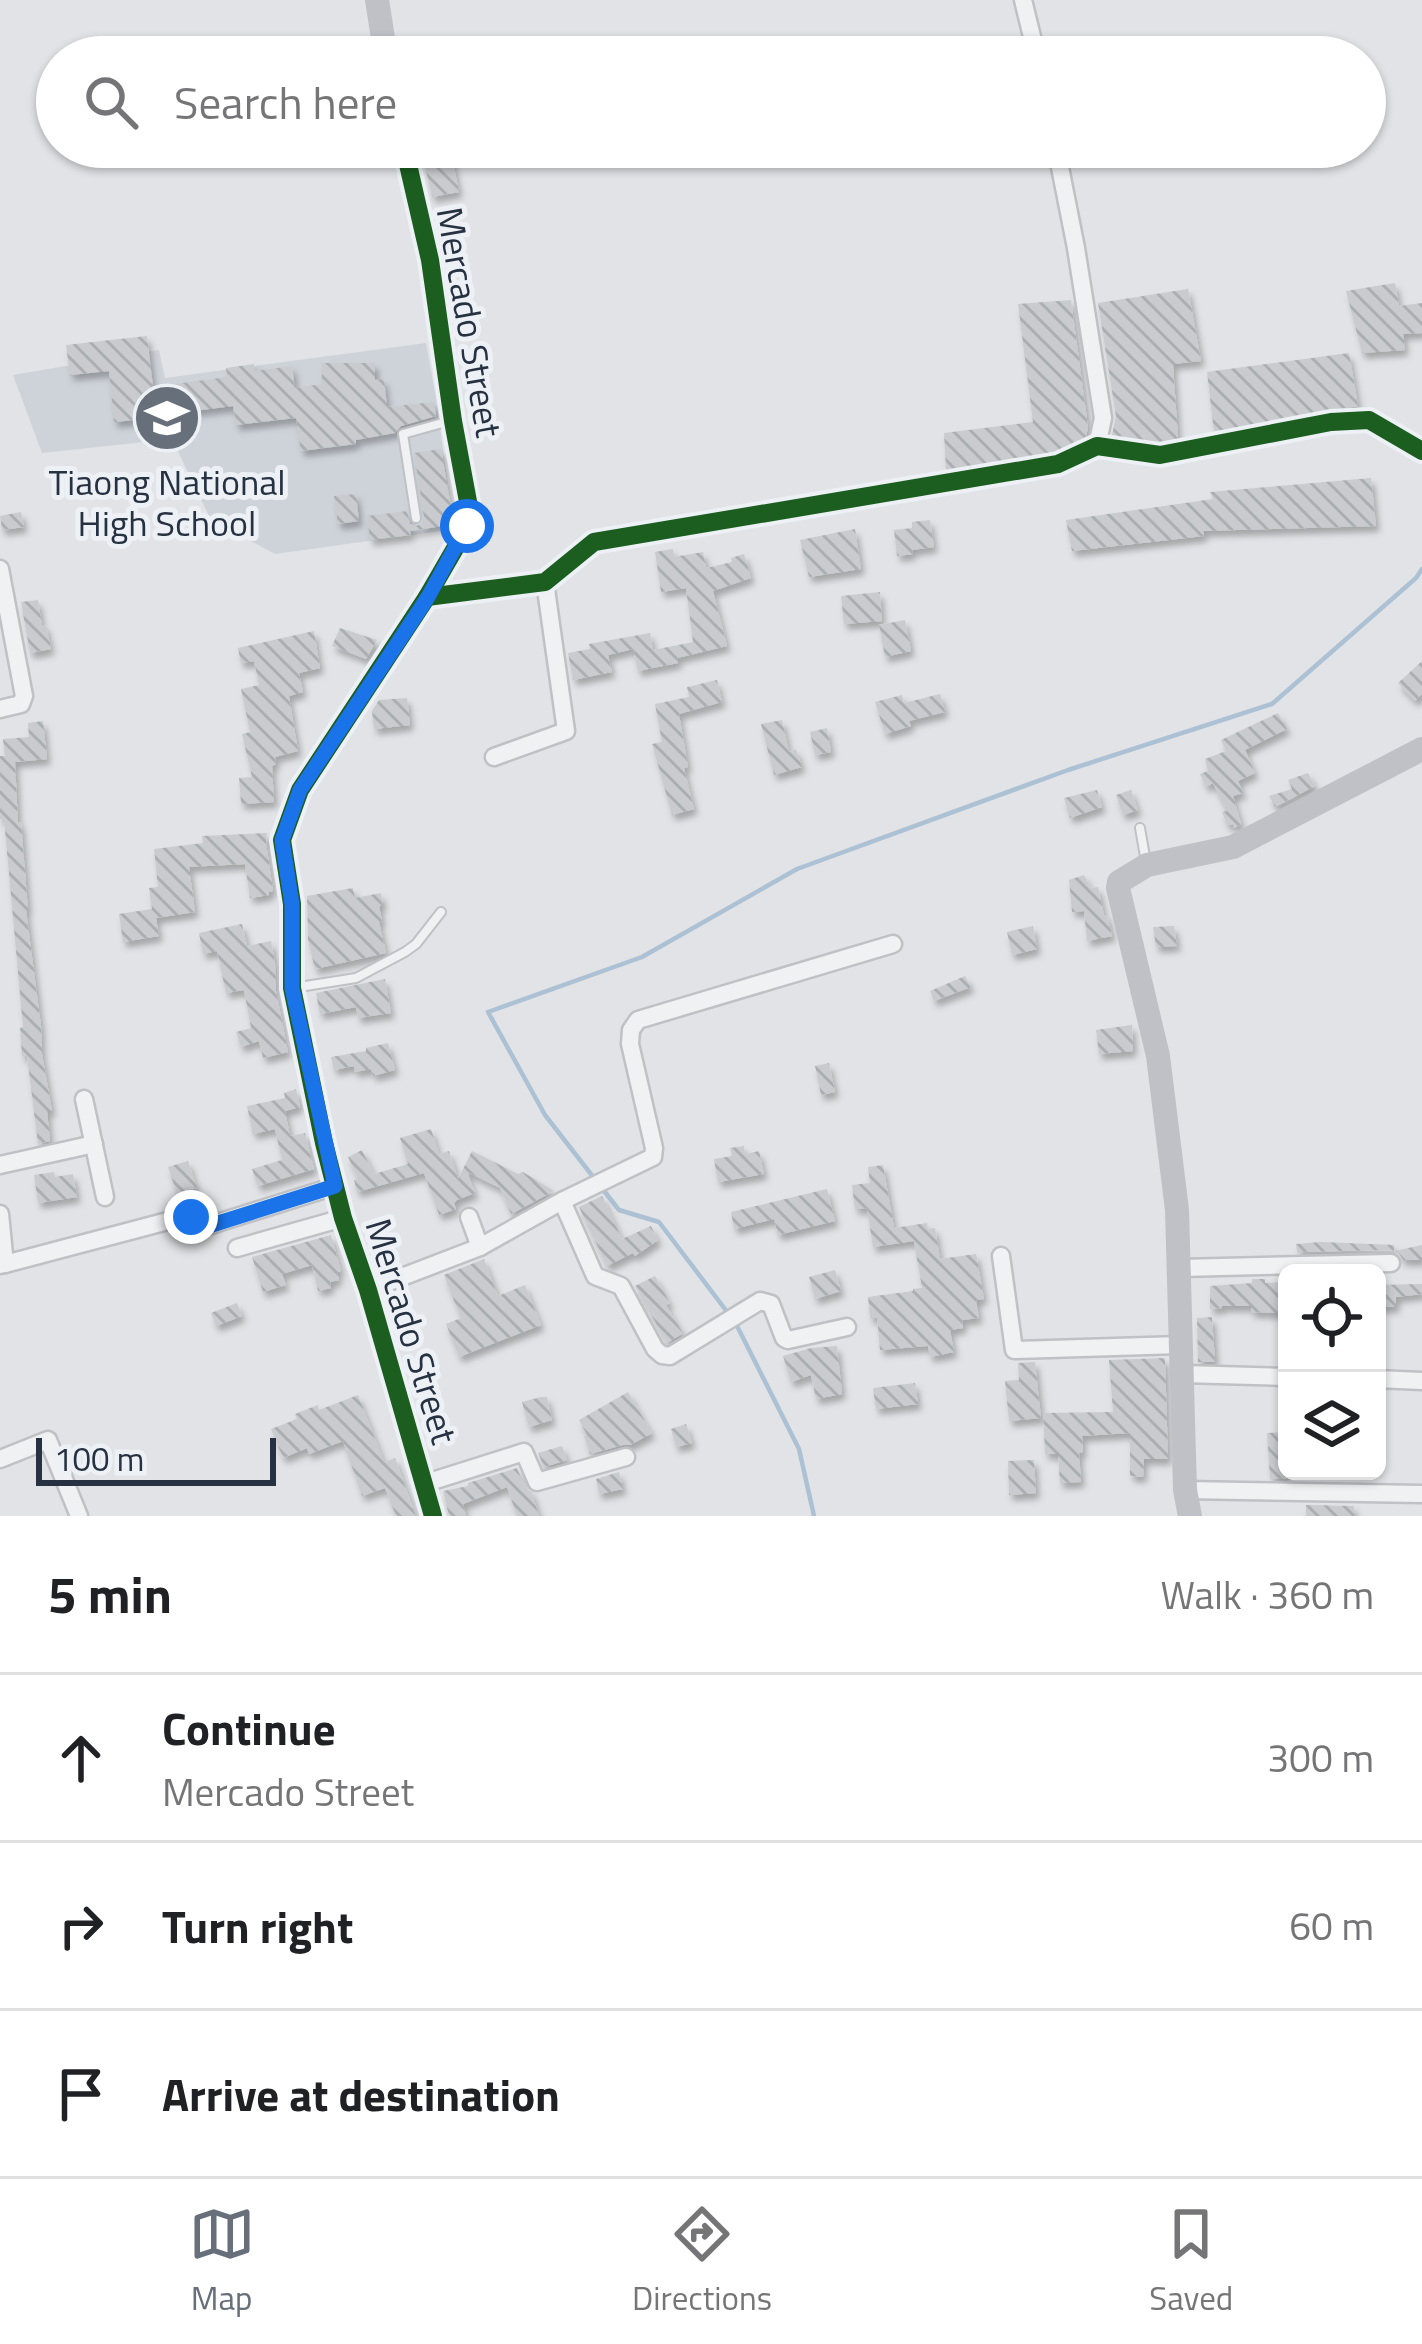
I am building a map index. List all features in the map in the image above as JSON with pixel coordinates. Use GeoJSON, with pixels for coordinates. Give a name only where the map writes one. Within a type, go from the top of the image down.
{"type":"FeatureCollection","features":[{"type":"Feature","properties":{"kind":"street"},"geometry":{"type":"LineString","coordinates":[[376,0],[382,36]]}},
{"type":"Feature","properties":{"kind":"street"},"geometry":{"type":"LineString","coordinates":[[1023,0],[1031,36]]}},
{"type":"Feature","properties":{"kind":"street","name":"Mercado Street"},"geometry":{"type":"LineString","coordinates":[[409,168],[430,260],[469,507],[467,526],[428,597],[300,790],[282,840],[292,904],[292,988],[335,1186],[433,1516]]}},
{"type":"Feature","properties":{"kind":"street"},"geometry":{"type":"LineString","coordinates":[[1060,168],[1103,418],[1097,446]]}},
{"type":"Feature","properties":{"kind":"street"},"geometry":{"type":"LineString","coordinates":[[428,597],[545,581],[594,542],[1058,464],[1097,446],[1160,455],[1331,422],[1369,420],[1422,451]]}},
{"type":"Feature","properties":{"kind":"street"},"geometry":{"type":"LineString","coordinates":[[0,568],[24,696],[21,704],[0,709]]}},
{"type":"Feature","properties":{"kind":"street"},"geometry":{"type":"LineString","coordinates":[[494,757],[566,731],[545,581]]}},
{"type":"Feature","properties":{"kind":"street"},"geometry":{"type":"LineString","coordinates":[[1422,749],[1233,847],[1147,865],[1123,878],[1118,888],[1158,1056],[1177,1210],[1187,1503],[1422,1494]]}},
{"type":"Feature","properties":{"kind":"street"},"geometry":{"type":"LineString","coordinates":[[368,1290],[480,1247],[653,1157],[630,1044],[638,1020],[893,944]]}},
{"type":"Feature","properties":{"kind":"street"},"geometry":{"type":"LineString","coordinates":[[84,1099],[105,1198]]}},
{"type":"Feature","properties":{"kind":"street"},"geometry":{"type":"LineString","coordinates":[[0,1165],[94,1144]]}},
{"type":"Feature","properties":{"kind":"street"},"geometry":{"type":"LineString","coordinates":[[0,1214],[3,1265],[183,1216],[212,1225],[335,1186]]}},
{"type":"Feature","properties":{"kind":"street"},"geometry":{"type":"LineString","coordinates":[[562,1201],[595,1276],[621,1286],[662,1355],[670,1356],[760,1301],[771,1304],[788,1340],[847,1327]]}},
{"type":"Feature","properties":{"kind":"street"},"geometry":{"type":"LineString","coordinates":[[469,1217],[480,1247]]}},
{"type":"Feature","properties":{"kind":"street"},"geometry":{"type":"LineString","coordinates":[[237,1248],[343,1218]]}},
{"type":"Feature","properties":{"kind":"street"},"geometry":{"type":"LineString","coordinates":[[1001,1256],[1014,1350],[1180,1345]]}},
{"type":"Feature","properties":{"kind":"street"},"geometry":{"type":"LineString","coordinates":[[1180,1268],[1391,1263]]}},
{"type":"Feature","properties":{"kind":"street"},"geometry":{"type":"LineString","coordinates":[[1182,1374],[1278,1377]]}},
{"type":"Feature","properties":{"kind":"street"},"geometry":{"type":"LineString","coordinates":[[1386,1379],[1422,1381]]}},
{"type":"Feature","properties":{"kind":"street"},"geometry":{"type":"LineString","coordinates":[[0,1459],[48,1439],[80,1516]]}},
{"type":"Feature","properties":{"kind":"street"},"geometry":{"type":"LineString","coordinates":[[423,1484],[524,1453],[537,1482],[626,1457]]}},
{"type":"Feature","properties":{"kind":"lane"},"geometry":{"type":"LineString","coordinates":[[416,518],[403,434],[453,421]]}},
{"type":"Feature","properties":{"kind":"lane"},"geometry":{"type":"LineString","coordinates":[[1140,828],[1147,865]]}},
{"type":"Feature","properties":{"kind":"lane"},"geometry":{"type":"LineString","coordinates":[[292,988],[356,978],[411,949],[441,912]]}},
{"type":"Feature","properties":{"kind":"shaded area"},"geometry":{"type":"Polygon","coordinates":[[[426,343],[454,529],[275,554],[211,520],[172,439],[42,453],[13,375],[159,350],[165,378],[426,343]]]}},
{"type":"Feature","properties":{"kind":"building"},"geometry":{"type":"Polygon","coordinates":[[[425,168],[454,168],[459,192],[432,197],[425,168]]]}},
{"type":"Feature","properties":{"kind":"building"},"geometry":{"type":"Polygon","coordinates":[[[1395,283],[1399,306],[1422,303],[1422,333],[1403,334],[1405,350],[1362,353],[1346,291],[1395,283]]]}},
{"type":"Feature","properties":{"kind":"building"},"geometry":{"type":"Polygon","coordinates":[[[1188,289],[1201,361],[1173,364],[1178,439],[1158,442],[1112,435],[1116,416],[1098,303],[1188,289]]]}},
{"type":"Feature","properties":{"kind":"building"},"geometry":{"type":"Polygon","coordinates":[[[1071,300],[1086,437],[1054,452],[946,470],[944,433],[1033,422],[1018,304],[1071,300]]]}},
{"type":"Feature","properties":{"kind":"building"},"geometry":{"type":"Polygon","coordinates":[[[147,336],[153,387],[227,377],[226,368],[254,364],[254,371],[292,366],[295,388],[322,384],[322,363],[375,363],[375,380],[384,379],[387,407],[434,402],[436,416],[401,426],[395,433],[356,440],[356,444],[301,451],[296,418],[236,425],[233,406],[114,422],[109,371],[70,375],[66,345],[147,336]]]}},
{"type":"Feature","properties":{"kind":"building"},"geometry":{"type":"Polygon","coordinates":[[[1349,353],[1358,406],[1214,432],[1207,372],[1349,353]]]}},
{"type":"Feature","properties":{"kind":"building"},"geometry":{"type":"Polygon","coordinates":[[[441,449],[452,512],[449,525],[370,540],[367,516],[407,511],[410,524],[422,524],[414,453],[441,449]]]}},
{"type":"Feature","properties":{"kind":"building"},"geometry":{"type":"Polygon","coordinates":[[[1371,478],[1376,526],[1203,531],[1204,536],[1072,551],[1066,520],[1213,499],[1210,492],[1371,478]]]}},
{"type":"Feature","properties":{"kind":"building"},"geometry":{"type":"Polygon","coordinates":[[[356,494],[359,521],[338,524],[334,496],[356,494]]]}},
{"type":"Feature","properties":{"kind":"building"},"geometry":{"type":"Polygon","coordinates":[[[21,512],[24,527],[2,530],[0,516],[21,512]]]}},
{"type":"Feature","properties":{"kind":"building"},"geometry":{"type":"Polygon","coordinates":[[[930,520],[934,547],[897,556],[894,530],[930,520]]]}},
{"type":"Feature","properties":{"kind":"building"},"geometry":{"type":"Polygon","coordinates":[[[855,529],[861,569],[809,577],[800,540],[855,529]]]}},
{"type":"Feature","properties":{"kind":"building"},"geometry":{"type":"Polygon","coordinates":[[[673,549],[674,557],[703,552],[706,568],[744,554],[751,578],[713,591],[727,646],[638,671],[633,649],[608,655],[612,672],[573,680],[568,653],[590,649],[589,644],[650,633],[653,650],[693,642],[686,588],[661,592],[655,552],[673,549]]]}},
{"type":"Feature","properties":{"kind":"building"},"geometry":{"type":"Polygon","coordinates":[[[880,592],[882,621],[844,624],[841,596],[880,592]]]}},
{"type":"Feature","properties":{"kind":"building"},"geometry":{"type":"Polygon","coordinates":[[[38,600],[51,649],[30,653],[21,602],[38,600]]]}},
{"type":"Feature","properties":{"kind":"building"},"geometry":{"type":"Polygon","coordinates":[[[905,620],[911,651],[885,657],[879,625],[905,620]]]}},
{"type":"Feature","properties":{"kind":"building"},"geometry":{"type":"Polygon","coordinates":[[[340,628],[377,640],[366,659],[332,646],[340,628]]]}},
{"type":"Feature","properties":{"kind":"building"},"geometry":{"type":"Polygon","coordinates":[[[314,631],[320,668],[299,673],[303,692],[289,696],[298,751],[275,757],[274,802],[241,804],[239,778],[252,777],[242,734],[250,732],[241,689],[259,685],[254,661],[241,663],[238,648],[314,631]]]}},
{"type":"Feature","properties":{"kind":"building"},"geometry":{"type":"Polygon","coordinates":[[[1422,661],[1422,694],[1415,701],[1398,683],[1422,661]]]}},
{"type":"Feature","properties":{"kind":"building"},"geometry":{"type":"Polygon","coordinates":[[[717,680],[722,702],[679,714],[694,809],[672,815],[652,744],[662,742],[655,704],[689,697],[687,687],[717,680]]]}},
{"type":"Feature","properties":{"kind":"building"},"geometry":{"type":"Polygon","coordinates":[[[940,694],[945,712],[909,721],[911,726],[885,734],[875,702],[902,695],[904,703],[940,694]]]}},
{"type":"Feature","properties":{"kind":"building"},"geometry":{"type":"Polygon","coordinates":[[[407,698],[410,725],[374,729],[372,711],[379,700],[407,698]]]}},
{"type":"Feature","properties":{"kind":"building"},"geometry":{"type":"Polygon","coordinates":[[[1278,713],[1287,729],[1245,750],[1255,773],[1238,781],[1243,793],[1233,796],[1241,824],[1234,828],[1227,825],[1222,812],[1227,811],[1213,783],[1206,787],[1200,774],[1208,771],[1205,759],[1226,751],[1221,740],[1278,713]]]}},
{"type":"Feature","properties":{"kind":"building"},"geometry":{"type":"Polygon","coordinates":[[[782,720],[789,752],[796,749],[802,767],[774,775],[761,724],[782,720]]]}},
{"type":"Feature","properties":{"kind":"building"},"geometry":{"type":"Polygon","coordinates":[[[43,721],[47,759],[15,762],[26,910],[52,1111],[47,1111],[50,1141],[38,1144],[27,1056],[22,1056],[4,819],[0,819],[0,756],[5,756],[3,739],[29,737],[28,723],[43,721]]]}},
{"type":"Feature","properties":{"kind":"building"},"geometry":{"type":"Polygon","coordinates":[[[827,728],[831,752],[815,755],[810,732],[827,728]]]}},
{"type":"Feature","properties":{"kind":"building"},"geometry":{"type":"Polygon","coordinates":[[[1308,773],[1315,786],[1275,807],[1269,796],[1292,789],[1288,780],[1308,773]]]}},
{"type":"Feature","properties":{"kind":"building"},"geometry":{"type":"Polygon","coordinates":[[[1097,790],[1102,807],[1070,818],[1064,798],[1097,790]]]}},
{"type":"Feature","properties":{"kind":"building"},"geometry":{"type":"Polygon","coordinates":[[[1131,790],[1138,810],[1123,815],[1116,795],[1131,790]]]}},
{"type":"Feature","properties":{"kind":"building"},"geometry":{"type":"Polygon","coordinates":[[[267,833],[273,891],[269,895],[250,898],[245,864],[189,867],[195,912],[156,918],[159,936],[123,942],[119,914],[152,909],[149,888],[158,887],[154,849],[203,843],[202,836],[267,833]]]}},
{"type":"Feature","properties":{"kind":"building"},"geometry":{"type":"Polygon","coordinates":[[[1084,875],[1091,888],[1098,887],[1112,936],[1087,941],[1084,911],[1072,912],[1069,880],[1084,875]]]}},
{"type":"Feature","properties":{"kind":"building"},"geometry":{"type":"Polygon","coordinates":[[[353,888],[355,898],[381,893],[379,922],[386,953],[315,969],[308,940],[307,896],[353,888]]]}},
{"type":"Feature","properties":{"kind":"building"},"geometry":{"type":"Polygon","coordinates":[[[242,924],[247,946],[271,941],[288,1052],[263,1058],[259,1041],[241,1047],[236,1032],[251,1028],[244,990],[226,993],[217,951],[203,954],[199,933],[242,924]]]}},
{"type":"Feature","properties":{"kind":"building"},"geometry":{"type":"Polygon","coordinates":[[[1033,926],[1037,949],[1012,955],[1007,932],[1033,926]]]}},
{"type":"Feature","properties":{"kind":"building"},"geometry":{"type":"Polygon","coordinates":[[[1174,926],[1177,946],[1156,947],[1153,927],[1174,926]]]}},
{"type":"Feature","properties":{"kind":"building"},"geometry":{"type":"Polygon","coordinates":[[[965,976],[971,987],[934,1001],[930,991],[965,976]]]}},
{"type":"Feature","properties":{"kind":"building"},"geometry":{"type":"Polygon","coordinates":[[[385,979],[391,1013],[358,1018],[356,1007],[320,1014],[316,993],[385,979]]]}},
{"type":"Feature","properties":{"kind":"building"},"geometry":{"type":"Polygon","coordinates":[[[1132,1025],[1133,1051],[1099,1054],[1096,1030],[1132,1025]]]}},
{"type":"Feature","properties":{"kind":"building"},"geometry":{"type":"Polygon","coordinates":[[[388,1043],[395,1070],[373,1076],[371,1069],[355,1072],[354,1066],[334,1070],[331,1057],[388,1043]]]}},
{"type":"Feature","properties":{"kind":"building"},"geometry":{"type":"Polygon","coordinates":[[[829,1063],[835,1092],[821,1095],[815,1066],[829,1063]]]}},
{"type":"Feature","properties":{"kind":"building"},"geometry":{"type":"Polygon","coordinates":[[[296,1089],[300,1107],[285,1111],[290,1136],[305,1133],[314,1169],[258,1186],[252,1169],[282,1160],[275,1129],[253,1134],[247,1106],[285,1098],[284,1093],[296,1089]]]}},
{"type":"Feature","properties":{"kind":"building"},"geometry":{"type":"Polygon","coordinates":[[[431,1129],[439,1154],[449,1151],[458,1179],[472,1151],[554,1191],[511,1214],[500,1188],[467,1172],[475,1193],[457,1200],[456,1209],[439,1215],[424,1173],[357,1192],[354,1180],[358,1179],[348,1157],[362,1150],[374,1174],[408,1164],[400,1138],[431,1129]]]}},
{"type":"Feature","properties":{"kind":"building"},"geometry":{"type":"Polygon","coordinates":[[[744,1146],[745,1154],[759,1151],[764,1174],[718,1182],[714,1159],[732,1156],[730,1148],[744,1146]]]}},
{"type":"Feature","properties":{"kind":"building"},"geometry":{"type":"Polygon","coordinates":[[[188,1161],[197,1188],[177,1194],[168,1167],[188,1161]]]}},
{"type":"Feature","properties":{"kind":"building"},"geometry":{"type":"Polygon","coordinates":[[[883,1165],[894,1228],[927,1223],[928,1229],[935,1228],[940,1259],[976,1254],[984,1299],[976,1300],[979,1318],[962,1320],[963,1328],[950,1330],[954,1352],[930,1357],[928,1346],[880,1350],[877,1318],[870,1318],[868,1297],[922,1288],[914,1241],[873,1247],[867,1208],[855,1209],[852,1185],[870,1183],[868,1167],[883,1165]]]}},
{"type":"Feature","properties":{"kind":"building"},"geometry":{"type":"Polygon","coordinates":[[[54,1172],[55,1177],[73,1174],[77,1197],[38,1203],[34,1175],[54,1172]]]}},
{"type":"Feature","properties":{"kind":"building"},"geometry":{"type":"Polygon","coordinates":[[[827,1189],[835,1221],[778,1235],[774,1219],[734,1229],[731,1212],[827,1189]]]}},
{"type":"Feature","properties":{"kind":"building"},"geometry":{"type":"Polygon","coordinates":[[[602,1196],[622,1239],[651,1226],[658,1240],[635,1256],[607,1266],[579,1207],[602,1196]]]}},
{"type":"Feature","properties":{"kind":"building"},"geometry":{"type":"Polygon","coordinates":[[[331,1235],[341,1271],[337,1272],[339,1280],[330,1282],[331,1288],[318,1291],[312,1265],[282,1274],[286,1285],[263,1292],[252,1257],[331,1235]]]}},
{"type":"Feature","properties":{"kind":"building"},"geometry":{"type":"Polygon","coordinates":[[[1296,1244],[1394,1245],[1394,1251],[1297,1252],[1296,1244]]]}},
{"type":"Feature","properties":{"kind":"building"},"geometry":{"type":"Polygon","coordinates":[[[1422,1245],[1422,1260],[1403,1260],[1394,1251],[1422,1245]]]}},
{"type":"Feature","properties":{"kind":"building"},"geometry":{"type":"Polygon","coordinates":[[[484,1259],[498,1296],[525,1285],[541,1325],[459,1357],[446,1324],[461,1318],[444,1275],[484,1259]]]}},
{"type":"Feature","properties":{"kind":"building"},"geometry":{"type":"Polygon","coordinates":[[[835,1270],[841,1291],[815,1299],[809,1277],[835,1270]]]}},
{"type":"Feature","properties":{"kind":"building"},"geometry":{"type":"Polygon","coordinates":[[[655,1276],[683,1333],[667,1343],[635,1286],[655,1276]]]}},
{"type":"Feature","properties":{"kind":"building"},"geometry":{"type":"Polygon","coordinates":[[[1252,1279],[1278,1282],[1278,1313],[1251,1312],[1251,1306],[1210,1309],[1210,1286],[1252,1283],[1252,1279]]]}},
{"type":"Feature","properties":{"kind":"building"},"geometry":{"type":"Polygon","coordinates":[[[1422,1284],[1422,1294],[1396,1297],[1396,1307],[1386,1307],[1386,1285],[1422,1284]]]}},
{"type":"Feature","properties":{"kind":"building"},"geometry":{"type":"Polygon","coordinates":[[[237,1303],[242,1316],[216,1326],[211,1313],[237,1303]]]}},
{"type":"Feature","properties":{"kind":"building"},"geometry":{"type":"Polygon","coordinates":[[[1212,1317],[1215,1362],[1198,1362],[1197,1318],[1212,1317]]]}},
{"type":"Feature","properties":{"kind":"building"},"geometry":{"type":"Polygon","coordinates":[[[837,1346],[842,1394],[816,1399],[811,1375],[791,1382],[783,1356],[837,1346]]]}},
{"type":"Feature","properties":{"kind":"building"},"geometry":{"type":"Polygon","coordinates":[[[1165,1358],[1168,1459],[1144,1459],[1143,1477],[1130,1476],[1130,1433],[1082,1436],[1081,1482],[1060,1483],[1058,1454],[1045,1454],[1043,1413],[1113,1412],[1109,1360],[1165,1358]]]}},
{"type":"Feature","properties":{"kind":"building"},"geometry":{"type":"Polygon","coordinates":[[[1035,1362],[1041,1418],[1009,1421],[1005,1381],[1019,1380],[1018,1363],[1035,1362]]]}},
{"type":"Feature","properties":{"kind":"building"},"geometry":{"type":"Polygon","coordinates":[[[915,1383],[918,1404],[876,1409],[873,1388],[915,1383]]]}},
{"type":"Feature","properties":{"kind":"building"},"geometry":{"type":"Polygon","coordinates":[[[628,1392],[652,1433],[630,1445],[590,1454],[579,1420],[628,1392]]]}},
{"type":"Feature","properties":{"kind":"building"},"geometry":{"type":"Polygon","coordinates":[[[358,1395],[384,1462],[395,1458],[416,1516],[396,1516],[385,1488],[362,1496],[343,1441],[283,1458],[271,1429],[318,1405],[319,1410],[358,1395]]]}},
{"type":"Feature","properties":{"kind":"building"},"geometry":{"type":"Polygon","coordinates":[[[547,1397],[552,1420],[529,1427],[522,1402],[547,1397]]]}},
{"type":"Feature","properties":{"kind":"building"},"geometry":{"type":"Polygon","coordinates":[[[686,1424],[692,1443],[676,1447],[671,1429],[686,1424]]]}},
{"type":"Feature","properties":{"kind":"building"},"geometry":{"type":"Polygon","coordinates":[[[1278,1432],[1278,1479],[1270,1479],[1267,1433],[1278,1432]]]}},
{"type":"Feature","properties":{"kind":"building"},"geometry":{"type":"Polygon","coordinates":[[[562,1446],[567,1460],[544,1467],[538,1453],[562,1446]]]}},
{"type":"Feature","properties":{"kind":"building"},"geometry":{"type":"Polygon","coordinates":[[[1034,1460],[1036,1493],[1009,1495],[1008,1461],[1034,1460]]]}},
{"type":"Feature","properties":{"kind":"building"},"geometry":{"type":"Polygon","coordinates":[[[517,1468],[539,1516],[517,1516],[507,1487],[463,1504],[466,1516],[449,1516],[443,1491],[517,1468]]]}},
{"type":"Feature","properties":{"kind":"building"},"geometry":{"type":"Polygon","coordinates":[[[619,1472],[623,1489],[599,1494],[596,1479],[619,1472]]]}},
{"type":"Feature","properties":{"kind":"building"},"geometry":{"type":"Polygon","coordinates":[[[1306,1505],[1354,1506],[1354,1516],[1306,1516],[1306,1505]]]}},
{"type":"Feature","properties":{"kind":"waterway"},"geometry":{"type":"LineString","coordinates":[[594,1178],[545,1115],[488,1012],[642,957],[797,869],[1068,770],[1272,704],[1422,569]]}},
{"type":"Feature","properties":{"kind":"waterway"},"geometry":{"type":"LineString","coordinates":[[601,1187],[619,1210],[659,1222],[728,1313]]}},
{"type":"Feature","properties":{"kind":"waterway"},"geometry":{"type":"LineString","coordinates":[[735,1322],[799,1449],[814,1516]]}},
{"type":"Feature","properties":{"kind":"cycle path"},"geometry":{"type":"LineString","coordinates":[[409,168],[430,260],[469,507],[468,526],[300,790],[282,840],[292,904],[292,988],[324,1143],[433,1516]]}},
{"type":"Feature","properties":{"kind":"cycle path"},"geometry":{"type":"LineString","coordinates":[[427,597],[545,582],[594,542],[1058,464],[1097,446],[1160,455],[1331,422],[1369,420],[1422,451]]}},
{"type":"Feature","properties":{"kind":"place","name":"Tiaong National High School"},"geometry":{"type":"Point","coordinates":[167,418]}},
{"type":"Feature","properties":{"kind":"route"},"geometry":{"type":"LineString","coordinates":[[191,1217],[212,1225],[335,1186],[292,988],[292,904],[282,840],[300,790],[428,597],[467,526]]}}]}
